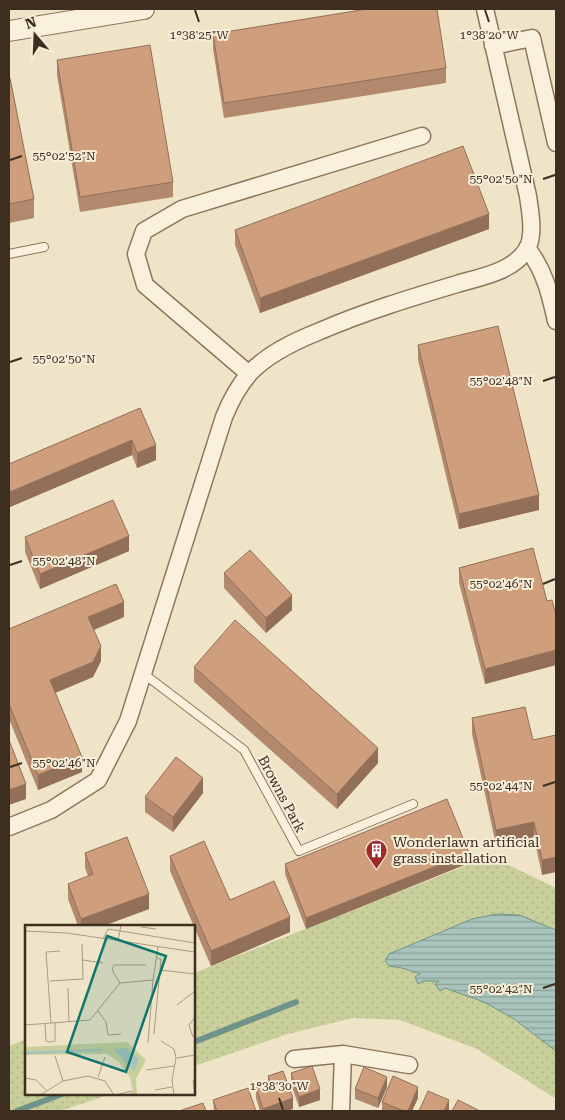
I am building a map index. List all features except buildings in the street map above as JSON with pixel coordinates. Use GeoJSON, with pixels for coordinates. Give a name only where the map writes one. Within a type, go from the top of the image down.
{"type":"FeatureCollection","features":[{"type":"Feature","properties":{"kind":"street"},"geometry":{"type":"LineString","coordinates":[[9,31],[111,12],[144,9]]}},
{"type":"Feature","properties":{"kind":"street"},"geometry":{"type":"LineString","coordinates":[[9,827],[51,810],[98,780],[128,721],[224,417],[232,398],[249,374],[266,359],[294,342],[344,320],[402,300],[492,273],[512,264],[527,248],[532,224],[528,196],[485,9]]}},
{"type":"Feature","properties":{"kind":"street"},"geometry":{"type":"LineString","coordinates":[[493,46],[532,38],[556,141]]}},
{"type":"Feature","properties":{"kind":"street"},"geometry":{"type":"LineString","coordinates":[[249,374],[145,285],[136,254],[144,231],[182,209],[422,136]]}},
{"type":"Feature","properties":{"kind":"street"},"geometry":{"type":"LineString","coordinates":[[527,248],[538,262],[549,289],[556,321]]}},
{"type":"Feature","properties":{"kind":"street"},"geometry":{"type":"LineString","coordinates":[[294,1059],[342,1054],[409,1065]]}},
{"type":"Feature","properties":{"kind":"street"},"geometry":{"type":"LineString","coordinates":[[341,1111],[342,1054]]}},
{"type":"Feature","properties":{"kind":"lane"},"geometry":{"type":"LineString","coordinates":[[9,254],[44,247]]}},
{"type":"Feature","properties":{"kind":"lane","name":"Browns Park"},"geometry":{"type":"LineString","coordinates":[[144,674],[244,750],[299,851],[413,804]]}},
{"type":"Feature","properties":{"kind":"green space"},"geometry":{"type":"Polygon","coordinates":[[[490,856],[556,888],[556,1099],[477,1049],[400,1020],[353,1018],[288,1034],[195,1066],[195,973],[490,856]]]}},
{"type":"Feature","properties":{"kind":"green space"},"geometry":{"type":"Polygon","coordinates":[[[25,1039],[25,1095],[108,1095],[60,1111],[9,1111],[9,1046],[25,1039]]]}},
{"type":"Feature","properties":{"kind":"water"},"geometry":{"type":"Polygon","coordinates":[[[497,914],[519,915],[556,930],[556,1051],[514,1019],[484,1002],[445,988],[440,991],[435,984],[439,981],[424,981],[418,984],[415,977],[420,974],[389,966],[385,961],[389,954],[472,919],[497,914]]]}},
{"type":"Feature","properties":{"kind":"waterway"},"geometry":{"type":"LineString","coordinates":[[195,1042],[296,1002]]}},
{"type":"Feature","properties":{"kind":"waterway"},"geometry":{"type":"LineString","coordinates":[[17,1111],[59,1095]]}},
{"type":"Feature","properties":{"kind":"place","name":"Wonderlawn artificial grass installation"},"geometry":{"type":"Point","coordinates":[377,869]}}]}
